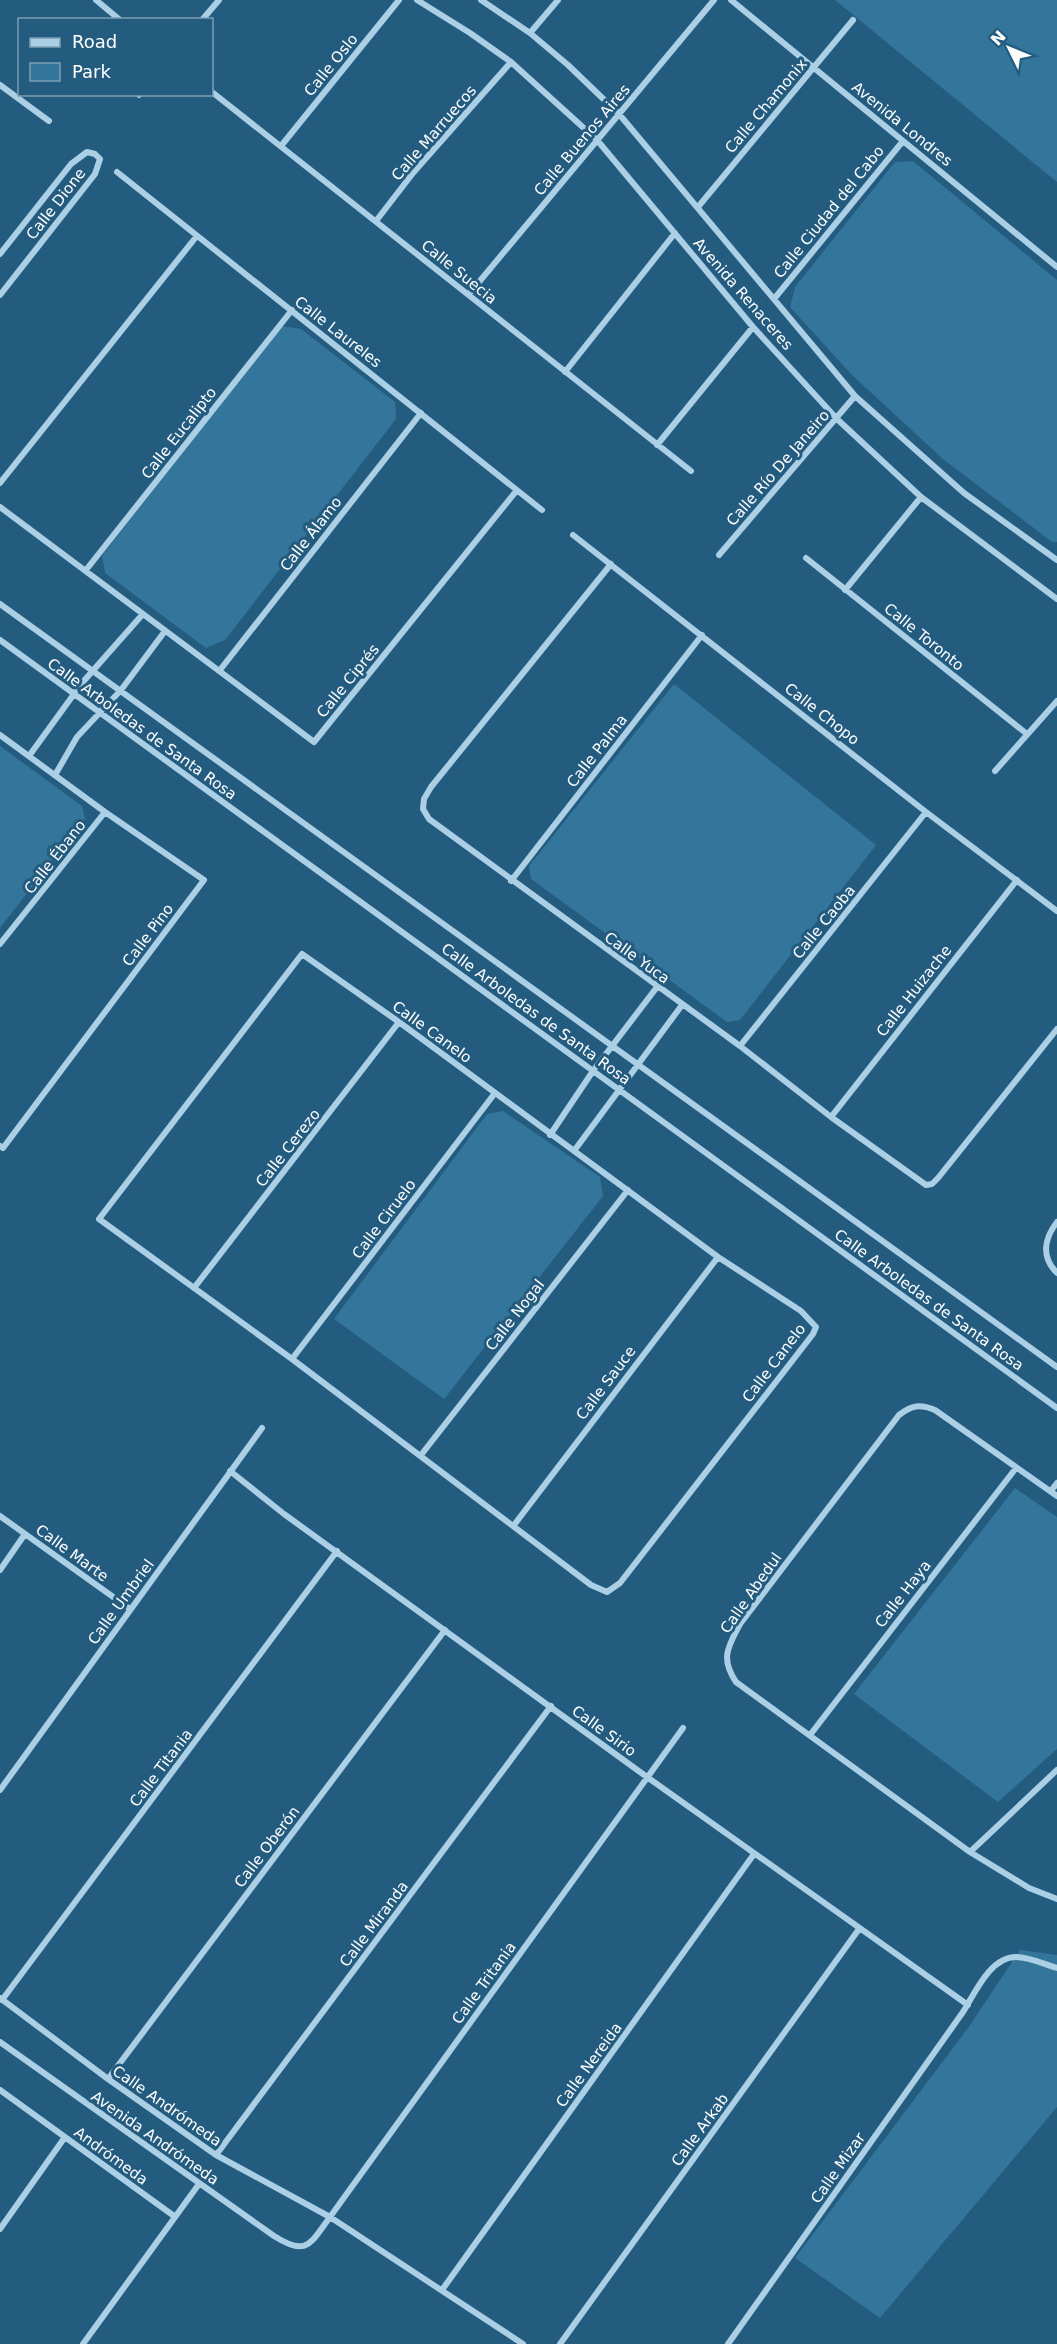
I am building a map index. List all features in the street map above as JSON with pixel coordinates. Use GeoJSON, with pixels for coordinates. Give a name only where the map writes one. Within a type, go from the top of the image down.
{"type":"FeatureCollection","features":[{"type":"Feature","properties":{"kind":"street"},"geometry":{"type":"LineString","coordinates":[[96,0],[118,18]]}},
{"type":"Feature","properties":{"kind":"street"},"geometry":{"type":"LineString","coordinates":[[204,18],[219,0]]}},
{"type":"Feature","properties":{"kind":"street","name":"Calle Oslo"},"geometry":{"type":"LineString","coordinates":[[281,146],[399,0]]}},
{"type":"Feature","properties":{"kind":"street","name":"Avenida Renaceres"},"geometry":{"type":"LineString","coordinates":[[417,0],[511,62],[597,140],[753,327],[837,419],[921,497],[1057,598]]}},
{"type":"Feature","properties":{"kind":"street","name":"Avenida Renaceres"},"geometry":{"type":"LineString","coordinates":[[480,0],[530,33],[619,114],[855,396],[964,493],[1057,560]]}},
{"type":"Feature","properties":{"kind":"street"},"geometry":{"type":"LineString","coordinates":[[530,33],[558,0]]}},
{"type":"Feature","properties":{"kind":"street","name":"Calle Buenos Aires"},"geometry":{"type":"LineString","coordinates":[[469,294],[714,0]]}},
{"type":"Feature","properties":{"kind":"street","name":"Avenida Londres"},"geometry":{"type":"LineString","coordinates":[[731,0],[1057,267]]}},
{"type":"Feature","properties":{"kind":"street","name":"Calle Chamonix"},"geometry":{"type":"LineString","coordinates":[[698,207],[853,20]]}},
{"type":"Feature","properties":{"kind":"street","name":"Calle Marruecos"},"geometry":{"type":"LineString","coordinates":[[376,221],[413,173],[511,62]]}},
{"type":"Feature","properties":{"kind":"street"},"geometry":{"type":"LineString","coordinates":[[0,85],[49,121]]}},
{"type":"Feature","properties":{"kind":"street","name":"Calle Suecia"},"geometry":{"type":"LineString","coordinates":[[213,93],[691,471]]}},
{"type":"Feature","properties":{"kind":"street","name":"Calle Ciudad del Cabo"},"geometry":{"type":"LineString","coordinates":[[774,299],[903,141]]}},
{"type":"Feature","properties":{"kind":"street","name":"Calle Dione"},"geometry":{"type":"LineString","coordinates":[[0,254],[72,164],[87,152],[95,154],[100,159],[95,174],[0,296]]}},
{"type":"Feature","properties":{"kind":"street","name":"Calle Laureles"},"geometry":{"type":"LineString","coordinates":[[117,172],[196,237],[292,310],[543,510]]}},
{"type":"Feature","properties":{"kind":"street"},"geometry":{"type":"LineString","coordinates":[[565,372],[675,233]]}},
{"type":"Feature","properties":{"kind":"street"},"geometry":{"type":"LineString","coordinates":[[0,483],[196,237]]}},
{"type":"Feature","properties":{"kind":"street","name":"Calle Eucalipto"},"geometry":{"type":"LineString","coordinates":[[86,570],[292,310]]}},
{"type":"Feature","properties":{"kind":"street"},"geometry":{"type":"LineString","coordinates":[[657,445],[753,327]]}},
{"type":"Feature","properties":{"kind":"street","name":"Calle Río De Janeiro"},"geometry":{"type":"LineString","coordinates":[[718,555],[855,396]]}},
{"type":"Feature","properties":{"kind":"street","name":"Calle Álamo"},"geometry":{"type":"LineString","coordinates":[[220,670],[421,413]]}},
{"type":"Feature","properties":{"kind":"street","name":"Calle Ciprés"},"geometry":{"type":"LineString","coordinates":[[0,507],[314,742],[517,490]]}},
{"type":"Feature","properties":{"kind":"street"},"geometry":{"type":"LineString","coordinates":[[845,590],[921,497]]}},
{"type":"Feature","properties":{"kind":"street","name":"Calle Chopo"},"geometry":{"type":"LineString","coordinates":[[573,535],[926,812],[1057,911]]}},
{"type":"Feature","properties":{"kind":"street","name":"Calle Toronto"},"geometry":{"type":"LineString","coordinates":[[806,558],[1027,734]]}},
{"type":"Feature","properties":{"kind":"street","name":"Calle Yuca"},"geometry":{"type":"LineString","coordinates":[[611,564],[431,787],[424,799],[423,809],[429,819],[926,1185],[932,1184],[1057,1029]]}},
{"type":"Feature","properties":{"kind":"street","name":"Calle Arboledas de Santa Rosa"},"geometry":{"type":"LineString","coordinates":[[0,604],[1057,1367]]}},
{"type":"Feature","properties":{"kind":"street"},"geometry":{"type":"LineString","coordinates":[[29,756],[82,683],[142,615]]}},
{"type":"Feature","properties":{"kind":"street"},"geometry":{"type":"LineString","coordinates":[[55,775],[73,743],[122,690],[165,631]]}},
{"type":"Feature","properties":{"kind":"street","name":"Calle Palma"},"geometry":{"type":"LineString","coordinates":[[511,881],[702,635]]}},
{"type":"Feature","properties":{"kind":"street","name":"Calle Arboledas de Santa Rosa"},"geometry":{"type":"LineString","coordinates":[[0,640],[1057,1408]]}},
{"type":"Feature","properties":{"kind":"street"},"geometry":{"type":"LineString","coordinates":[[995,771],[1057,701]]}},
{"type":"Feature","properties":{"kind":"street","name":"Calle Pino"},"geometry":{"type":"LineString","coordinates":[[0,735],[105,812],[204,880],[3,1148],[0,1146]]}},
{"type":"Feature","properties":{"kind":"street","name":"Calle Ébano"},"geometry":{"type":"LineString","coordinates":[[0,944],[105,812]]}},
{"type":"Feature","properties":{"kind":"street","name":"Calle Caoba"},"geometry":{"type":"LineString","coordinates":[[740,1046],[926,812]]}},
{"type":"Feature","properties":{"kind":"street","name":"Calle Huizache"},"geometry":{"type":"LineString","coordinates":[[831,1117],[1017,880]]}},
{"type":"Feature","properties":{"kind":"street","name":"Calle Canelo"},"geometry":{"type":"LineString","coordinates":[[302,954],[399,1022],[718,1257],[808,1316],[816,1327],[813,1334],[614,1589],[607,1593],[597,1589],[421,1455],[99,1218],[302,954]]}},
{"type":"Feature","properties":{"kind":"street"},"geometry":{"type":"LineString","coordinates":[[550,1134],[593,1071],[657,987]]}},
{"type":"Feature","properties":{"kind":"street"},"geometry":{"type":"LineString","coordinates":[[574,1151],[682,1005]]}},
{"type":"Feature","properties":{"kind":"street","name":"Calle Cerezo"},"geometry":{"type":"LineString","coordinates":[[194,1288],[399,1022]]}},
{"type":"Feature","properties":{"kind":"street","name":"Calle Ciruelo"},"geometry":{"type":"LineString","coordinates":[[292,1359],[495,1093]]}},
{"type":"Feature","properties":{"kind":"street","name":"Calle Nogal"},"geometry":{"type":"LineString","coordinates":[[421,1455],[628,1190]]}},
{"type":"Feature","properties":{"kind":"street"},"geometry":{"type":"LineString","coordinates":[[1057,1222],[1046,1243],[1046,1256],[1057,1273]]}},
{"type":"Feature","properties":{"kind":"street","name":"Calle Sauce"},"geometry":{"type":"LineString","coordinates":[[514,1525],[718,1257]]}},
{"type":"Feature","properties":{"kind":"street","name":"Calle Abedul"},"geometry":{"type":"LineString","coordinates":[[1057,1496],[936,1410],[923,1405],[910,1407],[899,1414],[741,1624],[728,1647],[726,1663],[736,1682],[970,1852],[1029,1888],[1057,1899]]}},
{"type":"Feature","properties":{"kind":"street","name":"Calle Umbriel"},"geometry":{"type":"LineString","coordinates":[[0,1790],[262,1428]]}},
{"type":"Feature","properties":{"kind":"street","name":"Calle Haya"},"geometry":{"type":"LineString","coordinates":[[810,1735],[1016,1468]]}},
{"type":"Feature","properties":{"kind":"street","name":"Calle Sirio"},"geometry":{"type":"LineString","coordinates":[[230,1471],[285,1514],[647,1777],[968,2005]]}},
{"type":"Feature","properties":{"kind":"street"},"geometry":{"type":"LineString","coordinates":[[1051,1491],[1057,1483]]}},
{"type":"Feature","properties":{"kind":"street","name":"Calle Marte"},"geometry":{"type":"LineString","coordinates":[[0,1516],[130,1610]]}},
{"type":"Feature","properties":{"kind":"street"},"geometry":{"type":"LineString","coordinates":[[0,1570],[25,1534]]}},
{"type":"Feature","properties":{"kind":"street","name":"Calle Titania"},"geometry":{"type":"LineString","coordinates":[[1,1999],[337,1551]]}},
{"type":"Feature","properties":{"kind":"street","name":"Calle Oberón"},"geometry":{"type":"LineString","coordinates":[[108,2079],[445,1630]]}},
{"type":"Feature","properties":{"kind":"street","name":"Calle Miranda"},"geometry":{"type":"LineString","coordinates":[[216,2155],[551,1706]]}},
{"type":"Feature","properties":{"kind":"street","name":"Calle Tritania"},"geometry":{"type":"LineString","coordinates":[[300,2247],[313,2240],[330,2217],[683,1728]]}},
{"type":"Feature","properties":{"kind":"street"},"geometry":{"type":"LineString","coordinates":[[970,1852],[1057,1770]]}},
{"type":"Feature","properties":{"kind":"street","name":"Calle Nereida"},"geometry":{"type":"LineString","coordinates":[[442,2290],[754,1854]]}},
{"type":"Feature","properties":{"kind":"street","name":"Calle Arkab"},"geometry":{"type":"LineString","coordinates":[[560,2344],[859,1929]]}},
{"type":"Feature","properties":{"kind":"street","name":"Calle Mizar"},"geometry":{"type":"LineString","coordinates":[[728,2344],[992,1968],[1003,1958],[1018,1957],[1057,1968]]}},
{"type":"Feature","properties":{"kind":"street","name":"Calle Andrómeda"},"geometry":{"type":"LineString","coordinates":[[1,1999],[108,2079],[216,2155],[330,2217],[523,2344]]}},
{"type":"Feature","properties":{"kind":"street","name":"Avenida Andrómeda"},"geometry":{"type":"LineString","coordinates":[[0,2043],[290,2246],[300,2247]]}},
{"type":"Feature","properties":{"kind":"street","name":"Andrómeda"},"geometry":{"type":"LineString","coordinates":[[0,2090],[174,2216]]}},
{"type":"Feature","properties":{"kind":"street"},"geometry":{"type":"LineString","coordinates":[[0,2229],[65,2137]]}},
{"type":"Feature","properties":{"kind":"street"},"geometry":{"type":"LineString","coordinates":[[83,2344],[199,2184]]}},
{"type":"Feature","properties":{"kind":"green space"},"geometry":{"type":"Polygon","coordinates":[[[835,0],[1057,0],[1057,182],[835,0]]]}},
{"type":"Feature","properties":{"kind":"green space"},"geometry":{"type":"Polygon","coordinates":[[[913,161],[1057,280],[1057,542],[1052,542],[943,459],[852,375],[790,307],[795,287],[895,162],[913,161]]]}},
{"type":"Feature","properties":{"kind":"green space"},"geometry":{"type":"Polygon","coordinates":[[[281,326],[301,329],[395,402],[396,419],[225,640],[206,648],[105,573],[102,556],[281,326]]]}},
{"type":"Feature","properties":{"kind":"green space"},"geometry":{"type":"Polygon","coordinates":[[[674,684],[876,845],[740,1020],[727,1022],[531,879],[529,866],[674,684]]]}},
{"type":"Feature","properties":{"kind":"green space"},"geometry":{"type":"Polygon","coordinates":[[[0,746],[82,806],[85,819],[0,928],[0,746]]]}},
{"type":"Feature","properties":{"kind":"green space"},"geometry":{"type":"Polygon","coordinates":[[[503,1111],[600,1177],[603,1196],[444,1399],[334,1319],[487,1114],[503,1111]]]}},
{"type":"Feature","properties":{"kind":"green space"},"geometry":{"type":"Polygon","coordinates":[[[1015,1488],[1057,1517],[1057,1749],[998,1802],[854,1694],[1015,1488]]]}},
{"type":"Feature","properties":{"kind":"green space"},"geometry":{"type":"Polygon","coordinates":[[[1020,1950],[1057,1955],[1057,2107],[880,2318],[795,2258],[968,2028],[1020,1950]]]}}]}
